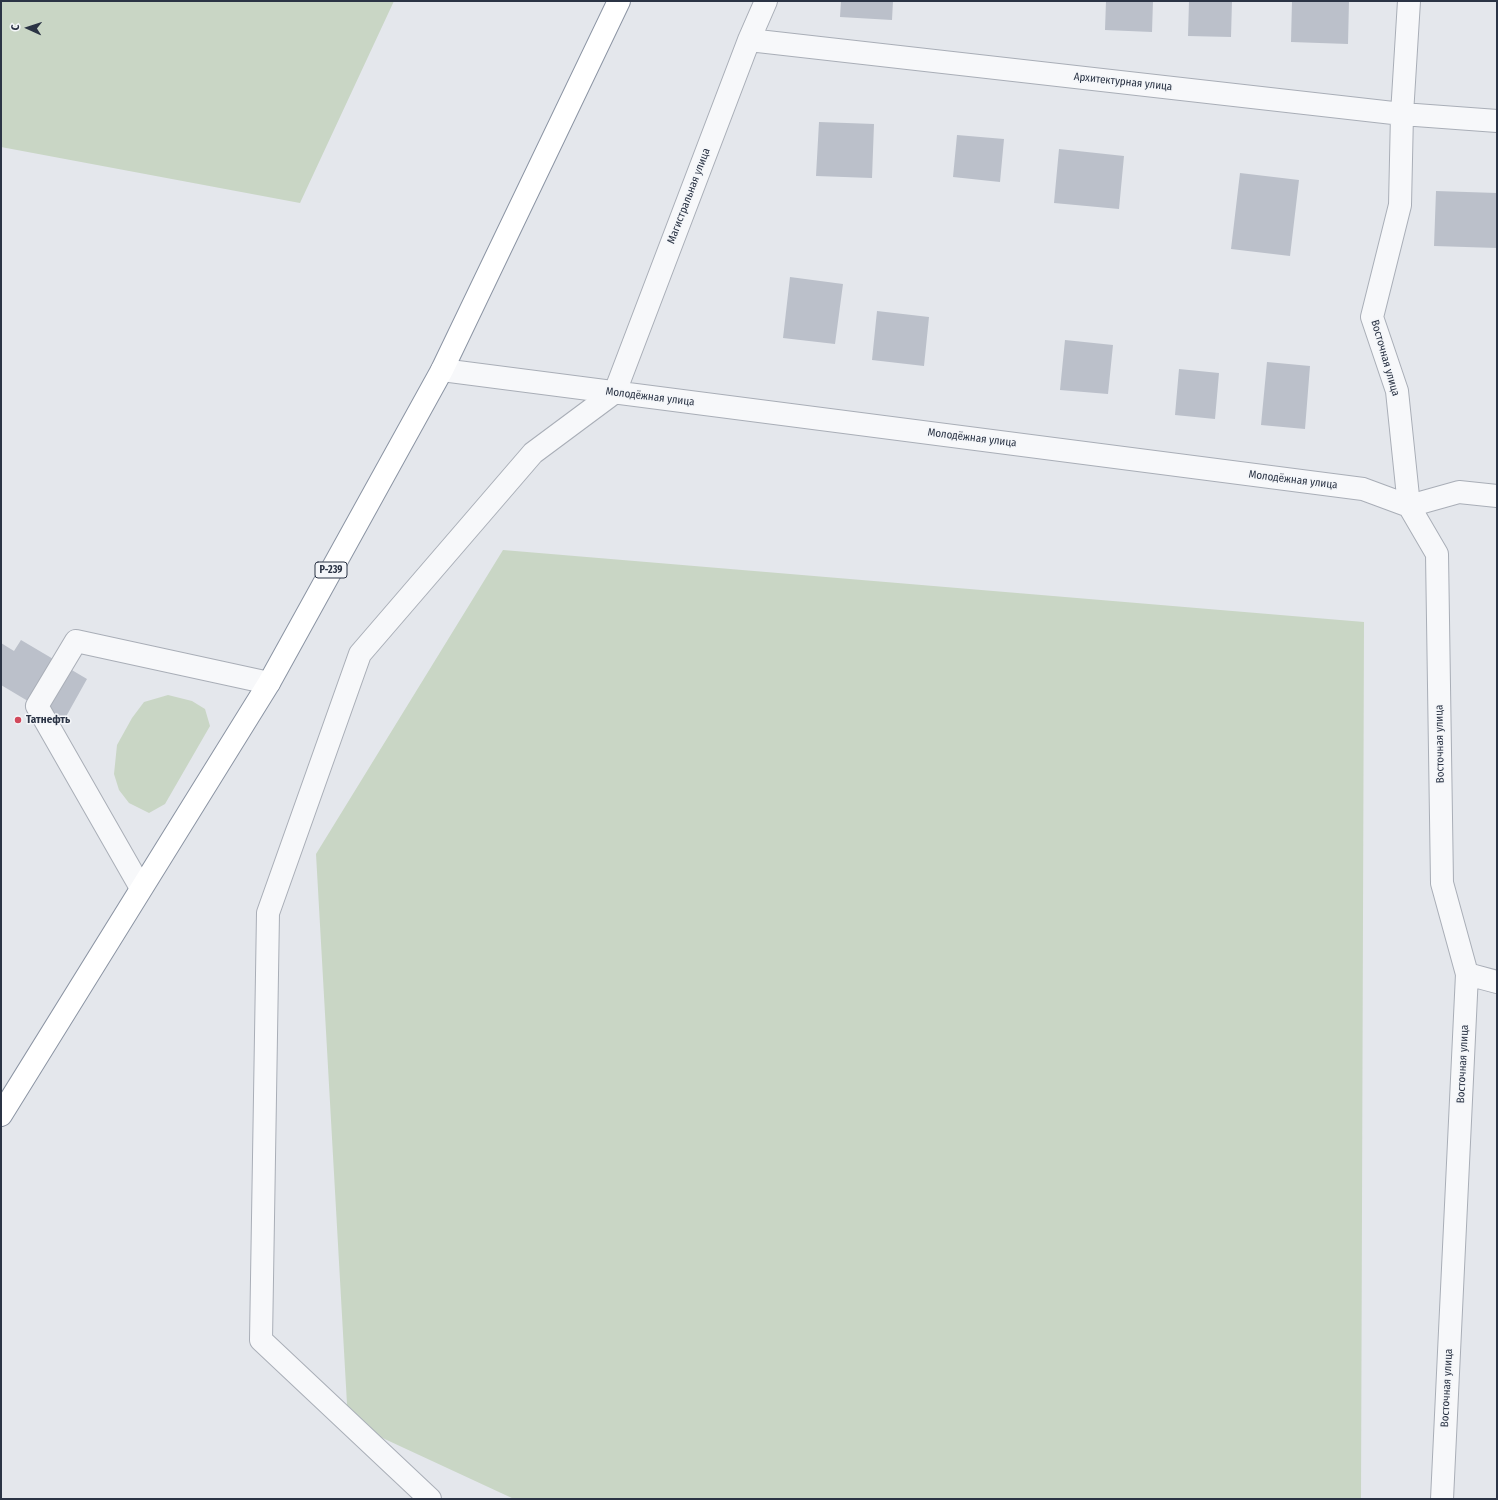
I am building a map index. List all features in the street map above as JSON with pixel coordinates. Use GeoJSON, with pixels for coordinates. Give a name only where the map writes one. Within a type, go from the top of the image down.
{"type":"FeatureCollection","features":[{"type":"Feature","properties":{"kind":"highway","name":"Р-239"},"geometry":{"type":"LineString","coordinates":[[1,1115],[140,888],[269,683],[442,370],[619,1]]}},
{"type":"Feature","properties":{"kind":"street","name":"Магистральная улица"},"geometry":{"type":"LineString","coordinates":[[615,392],[749,40],[766,1]]}},
{"type":"Feature","properties":{"kind":"street","name":"Восточная улица"},"geometry":{"type":"LineString","coordinates":[[1410,1],[1402,114],[1400,205],[1372,317],[1397,391],[1409,506],[1437,554],[1442,883],[1467,974],[1442,1499]]}},
{"type":"Feature","properties":{"kind":"street","name":"Архитектурная улица"},"geometry":{"type":"LineString","coordinates":[[749,40],[1402,114],[1497,121]]}},
{"type":"Feature","properties":{"kind":"street","name":"Молодёжная улица"},"geometry":{"type":"LineString","coordinates":[[442,370],[1363,489],[1409,506]]}},
{"type":"Feature","properties":{"kind":"street"},"geometry":{"type":"LineString","coordinates":[[430,1499],[261,1340],[268,913],[360,654],[532,453],[615,392]]}},
{"type":"Feature","properties":{"kind":"street"},"geometry":{"type":"LineString","coordinates":[[1409,506],[1459,492],[1497,496]]}},
{"type":"Feature","properties":{"kind":"street"},"geometry":{"type":"LineString","coordinates":[[140,888],[37,706],[76,641],[269,683]]}},
{"type":"Feature","properties":{"kind":"street"},"geometry":{"type":"LineString","coordinates":[[1467,974],[1497,982]]}},
{"type":"Feature","properties":{"kind":"green space"},"geometry":{"type":"Polygon","coordinates":[[[1,1],[394,1],[300,203],[1,147],[1,1]]]}},
{"type":"Feature","properties":{"kind":"green space"},"geometry":{"type":"Polygon","coordinates":[[[503,550],[1364,622],[1361,1499],[514,1499],[348,1422],[316,854],[503,550]]]}},
{"type":"Feature","properties":{"kind":"green space"},"geometry":{"type":"Polygon","coordinates":[[[168,695],[192,701],[205,709],[210,726],[165,804],[149,813],[129,803],[119,790],[114,774],[117,745],[132,718],[144,702],[168,695]]]}},
{"type":"Feature","properties":{"kind":"building"},"geometry":{"type":"Polygon","coordinates":[[[841,1],[893,1],[892,20],[840,17],[841,1]]]}},
{"type":"Feature","properties":{"kind":"building"},"geometry":{"type":"Polygon","coordinates":[[[1106,1],[1153,1],[1152,32],[1105,30],[1106,1]]]}},
{"type":"Feature","properties":{"kind":"building"},"geometry":{"type":"Polygon","coordinates":[[[1189,1],[1232,1],[1231,37],[1188,36],[1189,1]]]}},
{"type":"Feature","properties":{"kind":"building"},"geometry":{"type":"Polygon","coordinates":[[[1292,1],[1349,1],[1348,44],[1291,42],[1292,1]]]}},
{"type":"Feature","properties":{"kind":"building"},"geometry":{"type":"Polygon","coordinates":[[[819,122],[874,124],[872,178],[816,176],[819,122]]]}},
{"type":"Feature","properties":{"kind":"building"},"geometry":{"type":"Polygon","coordinates":[[[957,135],[1004,139],[1000,182],[953,177],[957,135]]]}},
{"type":"Feature","properties":{"kind":"building"},"geometry":{"type":"Polygon","coordinates":[[[1059,149],[1124,156],[1119,209],[1054,203],[1059,149]]]}},
{"type":"Feature","properties":{"kind":"building"},"geometry":{"type":"Polygon","coordinates":[[[1240,173],[1299,180],[1290,256],[1231,249],[1240,173]]]}},
{"type":"Feature","properties":{"kind":"building"},"geometry":{"type":"Polygon","coordinates":[[[1436,191],[1497,193],[1497,248],[1434,246],[1436,191]]]}},
{"type":"Feature","properties":{"kind":"building"},"geometry":{"type":"Polygon","coordinates":[[[790,277],[843,284],[835,344],[783,338],[790,277]]]}},
{"type":"Feature","properties":{"kind":"building"},"geometry":{"type":"Polygon","coordinates":[[[877,311],[929,317],[924,366],[872,360],[877,311]]]}},
{"type":"Feature","properties":{"kind":"building"},"geometry":{"type":"Polygon","coordinates":[[[1065,340],[1113,345],[1108,394],[1060,390],[1065,340]]]}},
{"type":"Feature","properties":{"kind":"building"},"geometry":{"type":"Polygon","coordinates":[[[1267,362],[1310,366],[1305,429],[1261,425],[1267,362]]]}},
{"type":"Feature","properties":{"kind":"building"},"geometry":{"type":"Polygon","coordinates":[[[1179,369],[1219,373],[1215,419],[1175,415],[1179,369]]]}},
{"type":"Feature","properties":{"kind":"building"},"geometry":{"type":"Polygon","coordinates":[[[21,640],[87,679],[63,722],[1,685],[1,643],[14,651],[21,640]]]}},
{"type":"Feature","properties":{"kind":"place","name":"Татнефть"},"geometry":{"type":"Point","coordinates":[18,720]}}]}
